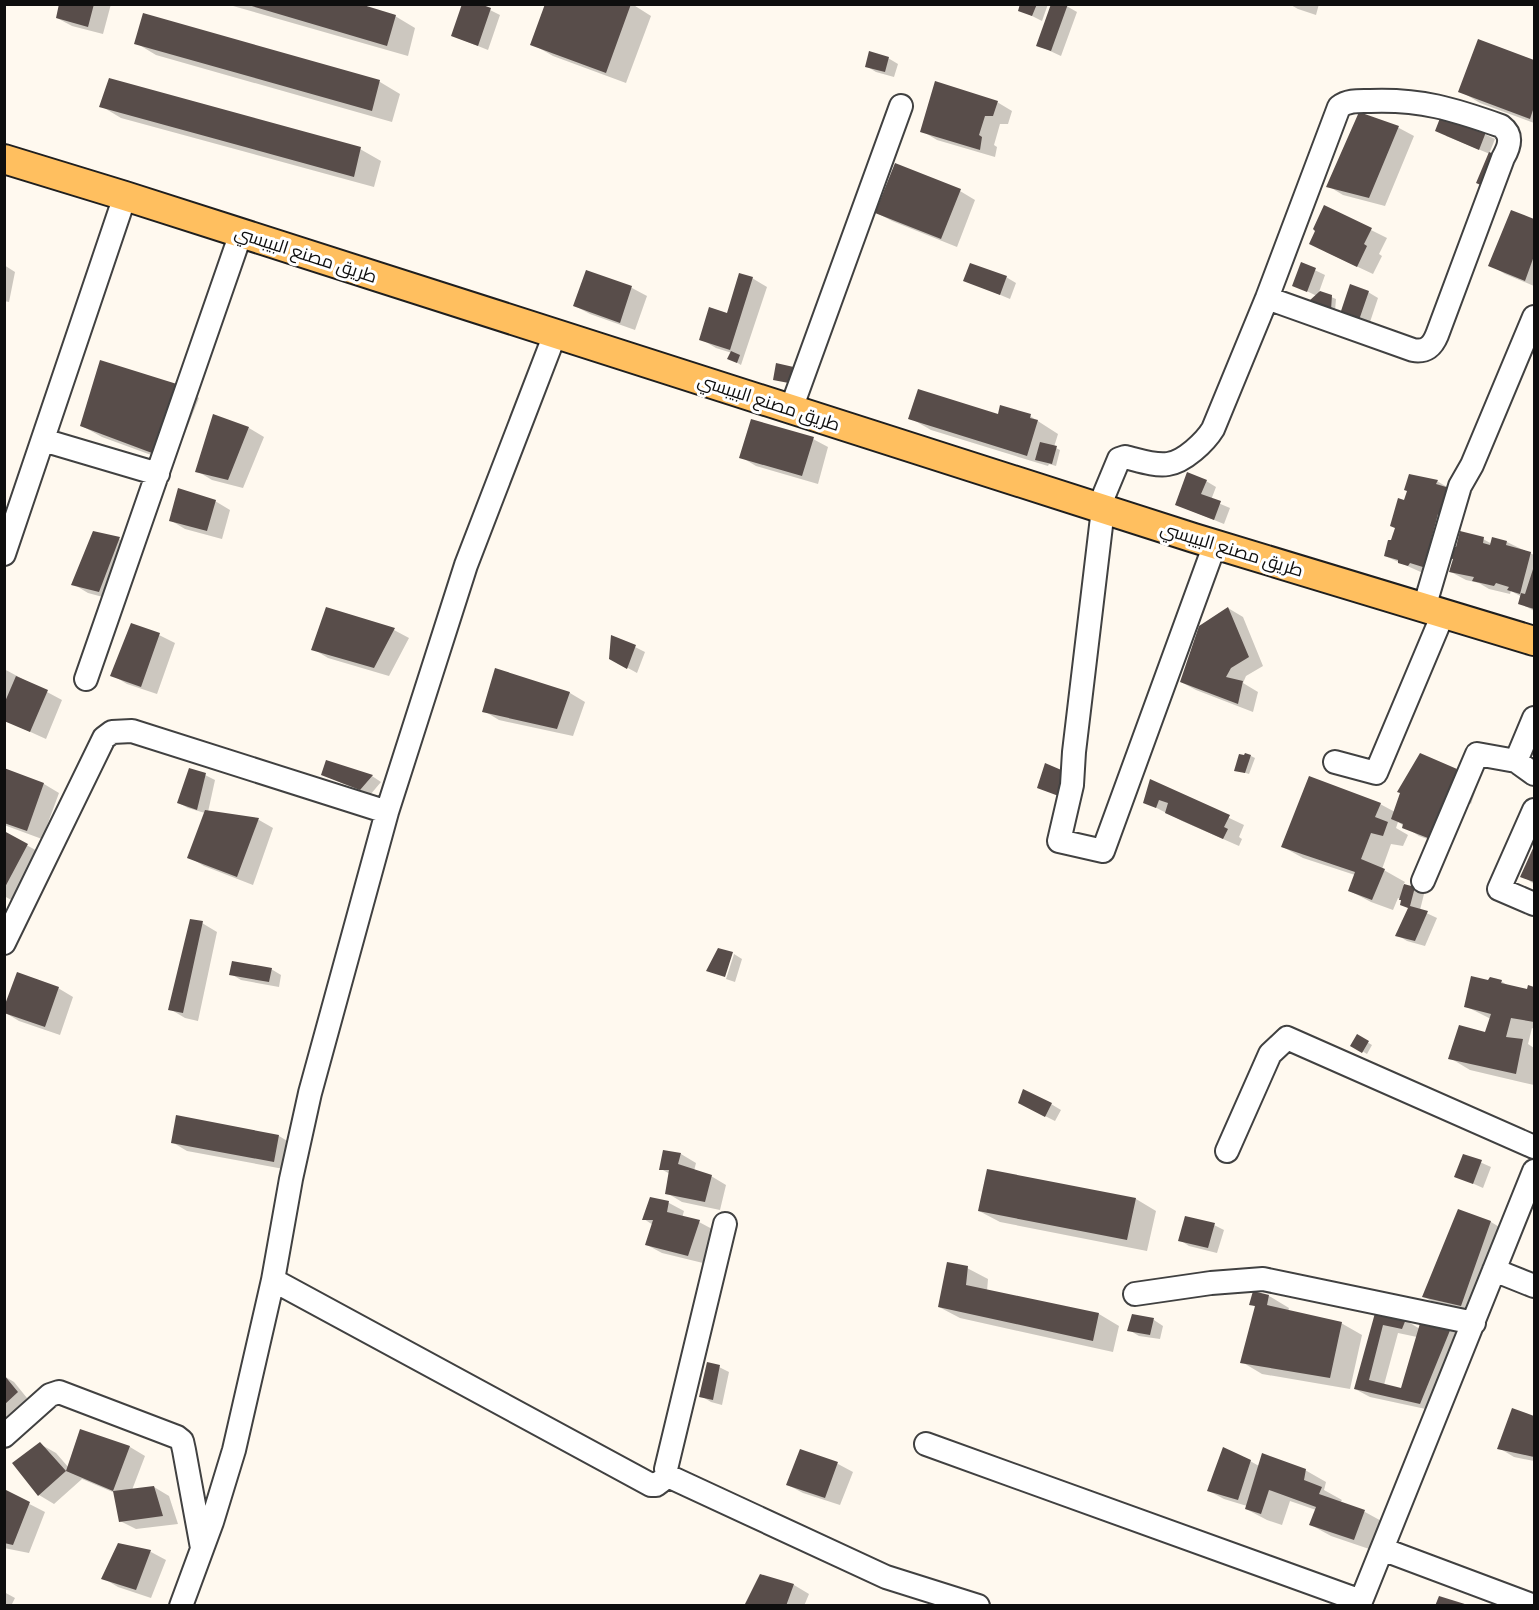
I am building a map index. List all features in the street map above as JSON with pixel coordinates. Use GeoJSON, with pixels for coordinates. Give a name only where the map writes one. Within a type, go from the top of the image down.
{"type":"FeatureCollection","features":[{"type":"Feature","properties":{"kind":"main road","name":"طريق مصنع البيبسي"},"geometry":{"type":"LineString","coordinates":[[4,159],[1215,544],[1534,641]]}},
{"type":"Feature","properties":{"kind":"street"},"geometry":{"type":"LineString","coordinates":[[1215,544],[1103,851],[1059,840],[1072,785],[1101,508],[1119,459],[1169,464],[1176,462],[1206,440],[1217,419],[1267,298],[1336,113],[1344,104],[1358,101],[1396,100],[1452,109],[1501,126],[1506,130],[1509,135],[1509,148],[1503,158],[1433,345],[1426,350],[1413,350],[1267,298]]}},
{"type":"Feature","properties":{"kind":"street"},"geometry":{"type":"LineString","coordinates":[[791,409],[901,106]]}},
{"type":"Feature","properties":{"kind":"street"},"geometry":{"type":"LineString","coordinates":[[4,554],[125,196]]}},
{"type":"Feature","properties":{"kind":"street"},"geometry":{"type":"LineString","coordinates":[[86,679],[241,233]]}},
{"type":"Feature","properties":{"kind":"street"},"geometry":{"type":"LineString","coordinates":[[1335,762],[1376,772],[1433,611],[1460,486],[1472,465],[1534,317]]}},
{"type":"Feature","properties":{"kind":"street"},"geometry":{"type":"LineString","coordinates":[[181,1605],[202,1550],[234,1450],[273,1281],[291,1179],[310,1093],[387,812],[466,565],[555,334]]}},
{"type":"Feature","properties":{"kind":"street"},"geometry":{"type":"LineString","coordinates":[[43,440],[158,474]]}},
{"type":"Feature","properties":{"kind":"street"},"geometry":{"type":"LineString","coordinates":[[1515,760],[1534,718]]}},
{"type":"Feature","properties":{"kind":"street"},"geometry":{"type":"LineString","coordinates":[[5,943],[104,738],[112,732],[132,731],[387,812]]}},
{"type":"Feature","properties":{"kind":"street"},"geometry":{"type":"LineString","coordinates":[[1423,881],[1477,754],[1515,760],[1534,774]]}},
{"type":"Feature","properties":{"kind":"street"},"geometry":{"type":"LineString","coordinates":[[1534,810],[1499,889],[1534,904]]}},
{"type":"Feature","properties":{"kind":"street"},"geometry":{"type":"LineString","coordinates":[[1227,1151],[1270,1054],[1287,1038],[1534,1147]]}},
{"type":"Feature","properties":{"kind":"street"},"geometry":{"type":"LineString","coordinates":[[926,1444],[1360,1603],[1534,1171]]}},
{"type":"Feature","properties":{"kind":"street"},"geometry":{"type":"LineString","coordinates":[[668,1476],[666,1468],[725,1224]]}},
{"type":"Feature","properties":{"kind":"street"},"geometry":{"type":"LineString","coordinates":[[1494,1270],[1534,1286]]}},
{"type":"Feature","properties":{"kind":"street"},"geometry":{"type":"LineString","coordinates":[[1135,1294],[1212,1283],[1263,1279],[1473,1323]]}},
{"type":"Feature","properties":{"kind":"street"},"geometry":{"type":"LineString","coordinates":[[273,1281],[651,1485],[656,1485],[668,1476]]}},
{"type":"Feature","properties":{"kind":"street"},"geometry":{"type":"LineString","coordinates":[[4,1436],[50,1395],[59,1392],[177,1437],[182,1442],[184,1450],[202,1550]]}},
{"type":"Feature","properties":{"kind":"street"},"geometry":{"type":"LineString","coordinates":[[668,1476],[886,1577],[978,1605]]}},
{"type":"Feature","properties":{"kind":"street"},"geometry":{"type":"LineString","coordinates":[[1382,1549],[1534,1605]]}},
{"type":"Feature","properties":{"kind":"building"},"geometry":{"type":"Polygon","coordinates":[[[59,4],[94,4],[88,27],[56,18],[59,4]]]}},
{"type":"Feature","properties":{"kind":"building"},"geometry":{"type":"Polygon","coordinates":[[[245,4],[360,4],[396,15],[387,46],[245,4]]]}},
{"type":"Feature","properties":{"kind":"building"},"geometry":{"type":"Polygon","coordinates":[[[462,4],[480,4],[491,8],[478,46],[451,36],[462,4]]]}},
{"type":"Feature","properties":{"kind":"building"},"geometry":{"type":"Polygon","coordinates":[[[545,4],[631,4],[606,73],[530,45],[545,4]]]}},
{"type":"Feature","properties":{"kind":"building"},"geometry":{"type":"Polygon","coordinates":[[[1020,4],[1037,4],[1032,16],[1018,11],[1020,4]]]}},
{"type":"Feature","properties":{"kind":"building"},"geometry":{"type":"Polygon","coordinates":[[[1051,4],[1068,4],[1051,51],[1036,46],[1051,4]]]}},
{"type":"Feature","properties":{"kind":"building"},"geometry":{"type":"Polygon","coordinates":[[[143,13],[380,80],[372,111],[134,44],[143,13]]]}},
{"type":"Feature","properties":{"kind":"building"},"geometry":{"type":"Polygon","coordinates":[[[1478,39],[1534,60],[1534,107],[1530,119],[1458,92],[1478,39]]]}},
{"type":"Feature","properties":{"kind":"building"},"geometry":{"type":"Polygon","coordinates":[[[869,51],[889,57],[885,72],[865,67],[869,51]]]}},
{"type":"Feature","properties":{"kind":"building"},"geometry":{"type":"Polygon","coordinates":[[[109,78],[361,147],[354,177],[99,107],[109,78]]]}},
{"type":"Feature","properties":{"kind":"building"},"geometry":{"type":"Polygon","coordinates":[[[935,81],[998,101],[993,116],[985,116],[979,135],[982,137],[980,150],[920,132],[935,81]]]}},
{"type":"Feature","properties":{"kind":"building"},"geometry":{"type":"Polygon","coordinates":[[[1359,112],[1399,126],[1369,198],[1326,187],[1359,112]]]}},
{"type":"Feature","properties":{"kind":"building"},"geometry":{"type":"Polygon","coordinates":[[[1442,113],[1486,132],[1479,150],[1435,131],[1442,113]]]}},
{"type":"Feature","properties":{"kind":"building"},"geometry":{"type":"Polygon","coordinates":[[[1489,152],[1503,158],[1490,189],[1476,183],[1489,152]]]}},
{"type":"Feature","properties":{"kind":"building"},"geometry":{"type":"Polygon","coordinates":[[[895,163],[961,189],[941,239],[875,213],[895,163]]]}},
{"type":"Feature","properties":{"kind":"building"},"geometry":{"type":"Polygon","coordinates":[[[1324,205],[1372,228],[1357,267],[1309,244],[1324,205]]]}},
{"type":"Feature","properties":{"kind":"building"},"geometry":{"type":"Polygon","coordinates":[[[1511,210],[1534,219],[1534,256],[1525,281],[1488,266],[1511,210]]]}},
{"type":"Feature","properties":{"kind":"building"},"geometry":{"type":"Polygon","coordinates":[[[1301,262],[1316,268],[1307,292],[1292,286],[1301,262]]]}},
{"type":"Feature","properties":{"kind":"building"},"geometry":{"type":"Polygon","coordinates":[[[970,263],[1007,276],[1000,295],[963,281],[970,263]]]}},
{"type":"Feature","properties":{"kind":"building"},"geometry":{"type":"Polygon","coordinates":[[[586,270],[632,286],[620,323],[573,306],[586,270]]]}},
{"type":"Feature","properties":{"kind":"building"},"geometry":{"type":"Polygon","coordinates":[[[739,273],[753,277],[730,350],[699,340],[709,307],[727,313],[739,273]]]}},
{"type":"Feature","properties":{"kind":"building"},"geometry":{"type":"Polygon","coordinates":[[[1350,284],[1369,291],[1359,320],[1340,314],[1350,284]]]}},
{"type":"Feature","properties":{"kind":"building"},"geometry":{"type":"Polygon","coordinates":[[[1320,291],[1332,295],[1331,310],[1309,301],[1320,291]]]}},
{"type":"Feature","properties":{"kind":"building"},"geometry":{"type":"Polygon","coordinates":[[[731,351],[740,355],[737,363],[727,359],[731,351]]]}},
{"type":"Feature","properties":{"kind":"building"},"geometry":{"type":"Polygon","coordinates":[[[100,360],[180,385],[152,453],[80,426],[100,360]]]}},
{"type":"Feature","properties":{"kind":"building"},"geometry":{"type":"Polygon","coordinates":[[[776,363],[798,368],[794,384],[773,380],[776,363]]]}},
{"type":"Feature","properties":{"kind":"building"},"geometry":{"type":"Polygon","coordinates":[[[918,389],[998,414],[1000,405],[1031,414],[1030,418],[1038,420],[1027,456],[908,419],[918,389]]]}},
{"type":"Feature","properties":{"kind":"building"},"geometry":{"type":"Polygon","coordinates":[[[213,414],[249,427],[228,480],[195,472],[213,414]]]}},
{"type":"Feature","properties":{"kind":"building"},"geometry":{"type":"Polygon","coordinates":[[[751,419],[814,437],[802,476],[739,458],[751,419]]]}},
{"type":"Feature","properties":{"kind":"building"},"geometry":{"type":"Polygon","coordinates":[[[1040,442],[1057,446],[1052,464],[1035,460],[1040,442]]]}},
{"type":"Feature","properties":{"kind":"building"},"geometry":{"type":"Polygon","coordinates":[[[1187,472],[1207,480],[1201,494],[1221,501],[1214,520],[1175,505],[1187,472]]]}},
{"type":"Feature","properties":{"kind":"building"},"geometry":{"type":"Polygon","coordinates":[[[1409,474],[1438,480],[1436,484],[1453,489],[1445,516],[1438,514],[1431,540],[1434,541],[1426,568],[1410,563],[1408,566],[1384,556],[1388,540],[1391,540],[1395,528],[1390,526],[1398,498],[1404,500],[1407,491],[1404,490],[1409,474]]]}},
{"type":"Feature","properties":{"kind":"building"},"geometry":{"type":"Polygon","coordinates":[[[178,488],[216,500],[207,531],[169,521],[178,488]]]}},
{"type":"Feature","properties":{"kind":"building"},"geometry":{"type":"Polygon","coordinates":[[[93,531],[120,537],[99,592],[71,585],[93,531]]]}},
{"type":"Feature","properties":{"kind":"building"},"geometry":{"type":"Polygon","coordinates":[[[1460,531],[1484,537],[1483,543],[1490,545],[1492,537],[1507,541],[1506,545],[1531,552],[1520,594],[1507,590],[1509,587],[1496,583],[1494,586],[1472,581],[1474,577],[1449,572],[1453,559],[1449,558],[1452,546],[1456,547],[1460,531]]]}},
{"type":"Feature","properties":{"kind":"building"},"geometry":{"type":"Polygon","coordinates":[[[1534,566],[1534,609],[1518,604],[1521,593],[1525,594],[1534,566]]]}},
{"type":"Feature","properties":{"kind":"building"},"geometry":{"type":"Polygon","coordinates":[[[326,607],[395,628],[374,668],[311,650],[326,607]]]}},
{"type":"Feature","properties":{"kind":"building"},"geometry":{"type":"Polygon","coordinates":[[[1228,607],[1249,657],[1231,668],[1226,677],[1243,681],[1238,704],[1180,682],[1199,626],[1228,607]]]}},
{"type":"Feature","properties":{"kind":"building"},"geometry":{"type":"Polygon","coordinates":[[[131,623],[160,633],[141,687],[110,676],[131,623]]]}},
{"type":"Feature","properties":{"kind":"building"},"geometry":{"type":"Polygon","coordinates":[[[611,635],[636,645],[627,669],[609,659],[611,635]]]}},
{"type":"Feature","properties":{"kind":"building"},"geometry":{"type":"Polygon","coordinates":[[[495,668],[570,692],[557,729],[482,712],[495,668]]]}},
{"type":"Feature","properties":{"kind":"building"},"geometry":{"type":"Polygon","coordinates":[[[16,676],[48,690],[30,732],[4,721],[4,704],[16,676]]]}},
{"type":"Feature","properties":{"kind":"building"},"geometry":{"type":"Polygon","coordinates":[[[1245,753],[1251,755],[1245,773],[1234,771],[1239,754],[1244,755],[1245,753]]]}},
{"type":"Feature","properties":{"kind":"building"},"geometry":{"type":"Polygon","coordinates":[[[1420,753],[1457,769],[1454,778],[1462,779],[1433,840],[1402,828],[1403,824],[1391,819],[1400,793],[1397,792],[1420,753]]]}},
{"type":"Feature","properties":{"kind":"building"},"geometry":{"type":"Polygon","coordinates":[[[326,760],[373,775],[360,790],[321,775],[326,760]]]}},
{"type":"Feature","properties":{"kind":"building"},"geometry":{"type":"Polygon","coordinates":[[[1045,763],[1066,772],[1064,798],[1037,788],[1045,763]]]}},
{"type":"Feature","properties":{"kind":"building"},"geometry":{"type":"Polygon","coordinates":[[[4,768],[44,783],[27,831],[4,823],[4,768]]]}},
{"type":"Feature","properties":{"kind":"building"},"geometry":{"type":"Polygon","coordinates":[[[189,768],[206,773],[197,810],[177,803],[189,768]]]}},
{"type":"Feature","properties":{"kind":"building"},"geometry":{"type":"Polygon","coordinates":[[[1309,776],[1381,803],[1375,817],[1388,822],[1383,836],[1371,833],[1361,859],[1385,869],[1372,900],[1348,891],[1355,872],[1281,847],[1309,776]]]}},
{"type":"Feature","properties":{"kind":"building"},"geometry":{"type":"Polygon","coordinates":[[[1150,779],[1230,815],[1224,827],[1228,829],[1223,839],[1165,813],[1168,803],[1159,800],[1156,808],[1143,803],[1150,779]]]}},
{"type":"Feature","properties":{"kind":"building"},"geometry":{"type":"Polygon","coordinates":[[[205,810],[259,818],[237,877],[187,858],[205,810]]]}},
{"type":"Feature","properties":{"kind":"building"},"geometry":{"type":"Polygon","coordinates":[[[4,831],[28,844],[4,889],[4,831]]]}},
{"type":"Feature","properties":{"kind":"building"},"geometry":{"type":"Polygon","coordinates":[[[1534,846],[1534,882],[1520,877],[1534,846]]]}},
{"type":"Feature","properties":{"kind":"building"},"geometry":{"type":"Polygon","coordinates":[[[1404,884],[1415,887],[1410,906],[1428,911],[1415,941],[1395,936],[1408,908],[1400,905],[1401,900],[1399,900],[1404,884]]]}},
{"type":"Feature","properties":{"kind":"building"},"geometry":{"type":"Polygon","coordinates":[[[190,919],[203,921],[183,1013],[168,1010],[190,919]]]}},
{"type":"Feature","properties":{"kind":"building"},"geometry":{"type":"Polygon","coordinates":[[[718,948],[733,952],[725,977],[706,971],[718,948]]]}},
{"type":"Feature","properties":{"kind":"building"},"geometry":{"type":"Polygon","coordinates":[[[232,961],[272,968],[269,982],[229,975],[232,961]]]}},
{"type":"Feature","properties":{"kind":"building"},"geometry":{"type":"Polygon","coordinates":[[[17,972],[59,987],[45,1027],[4,1013],[4,1007],[17,972]]]}},
{"type":"Feature","properties":{"kind":"building"},"geometry":{"type":"Polygon","coordinates":[[[1471,976],[1488,980],[1490,977],[1502,980],[1501,983],[1527,989],[1528,985],[1534,987],[1534,1022],[1511,1018],[1506,1037],[1523,1039],[1516,1074],[1448,1059],[1459,1025],[1485,1032],[1491,1014],[1464,1007],[1471,976]]]}},
{"type":"Feature","properties":{"kind":"building"},"geometry":{"type":"Polygon","coordinates":[[[1357,1034],[1369,1041],[1362,1053],[1350,1046],[1357,1034]]]}},
{"type":"Feature","properties":{"kind":"building"},"geometry":{"type":"Polygon","coordinates":[[[1023,1089],[1052,1103],[1045,1117],[1018,1103],[1023,1089]]]}},
{"type":"Feature","properties":{"kind":"building"},"geometry":{"type":"Polygon","coordinates":[[[176,1115],[279,1135],[274,1162],[171,1143],[176,1115]]]}},
{"type":"Feature","properties":{"kind":"building"},"geometry":{"type":"Polygon","coordinates":[[[663,1150],[681,1153],[678,1164],[712,1175],[705,1202],[665,1194],[669,1170],[659,1170],[663,1150]]]}},
{"type":"Feature","properties":{"kind":"building"},"geometry":{"type":"Polygon","coordinates":[[[1463,1154],[1482,1160],[1473,1184],[1454,1177],[1463,1154]]]}},
{"type":"Feature","properties":{"kind":"building"},"geometry":{"type":"Polygon","coordinates":[[[987,1169],[1136,1198],[1127,1240],[978,1211],[987,1169]]]}},
{"type":"Feature","properties":{"kind":"building"},"geometry":{"type":"Polygon","coordinates":[[[650,1197],[669,1201],[667,1212],[700,1220],[688,1256],[645,1245],[653,1220],[642,1220],[650,1197]]]}},
{"type":"Feature","properties":{"kind":"building"},"geometry":{"type":"Polygon","coordinates":[[[1458,1209],[1491,1221],[1461,1306],[1422,1297],[1458,1209]]]}},
{"type":"Feature","properties":{"kind":"building"},"geometry":{"type":"Polygon","coordinates":[[[1185,1216],[1215,1223],[1208,1248],[1178,1241],[1185,1216]]]}},
{"type":"Feature","properties":{"kind":"building"},"geometry":{"type":"Polygon","coordinates":[[[947,1262],[968,1266],[966,1285],[1099,1313],[1093,1341],[938,1307],[947,1262]]]}},
{"type":"Feature","properties":{"kind":"building"},"geometry":{"type":"Polygon","coordinates":[[[1253,1291],[1269,1295],[1267,1305],[1342,1322],[1330,1378],[1240,1363],[1255,1306],[1249,1305],[1253,1291]]]}},
{"type":"Feature","properties":{"kind":"building"},"geometry":{"type":"Polygon","coordinates":[[[1375,1313],[1406,1319],[1402,1329],[1383,1325],[1369,1380],[1401,1388],[1421,1320],[1451,1328],[1420,1404],[1354,1389],[1375,1313]]]}},
{"type":"Feature","properties":{"kind":"building"},"geometry":{"type":"Polygon","coordinates":[[[1132,1314],[1154,1318],[1150,1335],[1127,1331],[1132,1314]]]}},
{"type":"Feature","properties":{"kind":"building"},"geometry":{"type":"Polygon","coordinates":[[[707,1362],[720,1365],[713,1400],[699,1397],[707,1362]]]}},
{"type":"Feature","properties":{"kind":"building"},"geometry":{"type":"Polygon","coordinates":[[[4,1375],[18,1392],[4,1405],[4,1375]]]}},
{"type":"Feature","properties":{"kind":"building"},"geometry":{"type":"Polygon","coordinates":[[[1512,1408],[1534,1416],[1534,1457],[1497,1449],[1512,1408]]]}},
{"type":"Feature","properties":{"kind":"building"},"geometry":{"type":"Polygon","coordinates":[[[80,1429],[130,1446],[113,1491],[66,1471],[80,1429]]]}},
{"type":"Feature","properties":{"kind":"building"},"geometry":{"type":"Polygon","coordinates":[[[40,1442],[66,1471],[38,1496],[12,1463],[40,1442]]]}},
{"type":"Feature","properties":{"kind":"building"},"geometry":{"type":"Polygon","coordinates":[[[1223,1447],[1251,1460],[1238,1500],[1207,1491],[1223,1447]]]}},
{"type":"Feature","properties":{"kind":"building"},"geometry":{"type":"Polygon","coordinates":[[[800,1449],[838,1462],[825,1498],[786,1485],[800,1449]]]}},
{"type":"Feature","properties":{"kind":"building"},"geometry":{"type":"Polygon","coordinates":[[[1262,1453],[1306,1469],[1304,1480],[1322,1487],[1319,1494],[1365,1510],[1354,1540],[1309,1525],[1316,1507],[1269,1490],[1261,1514],[1245,1509],[1262,1453]]]}},
{"type":"Feature","properties":{"kind":"building"},"geometry":{"type":"Polygon","coordinates":[[[154,1486],[163,1516],[119,1522],[113,1491],[154,1486]]]}},
{"type":"Feature","properties":{"kind":"building"},"geometry":{"type":"Polygon","coordinates":[[[4,1489],[30,1502],[13,1545],[4,1543],[4,1489]]]}},
{"type":"Feature","properties":{"kind":"building"},"geometry":{"type":"Polygon","coordinates":[[[118,1543],[151,1550],[136,1590],[101,1579],[118,1543]]]}},
{"type":"Feature","properties":{"kind":"building"},"geometry":{"type":"Polygon","coordinates":[[[760,1574],[794,1584],[786,1606],[744,1606],[760,1574]]]}},
{"type":"Feature","properties":{"kind":"building"},"geometry":{"type":"Polygon","coordinates":[[[1439,1596],[1468,1605],[1468,1606],[1435,1606],[1439,1596]]]}}]}
